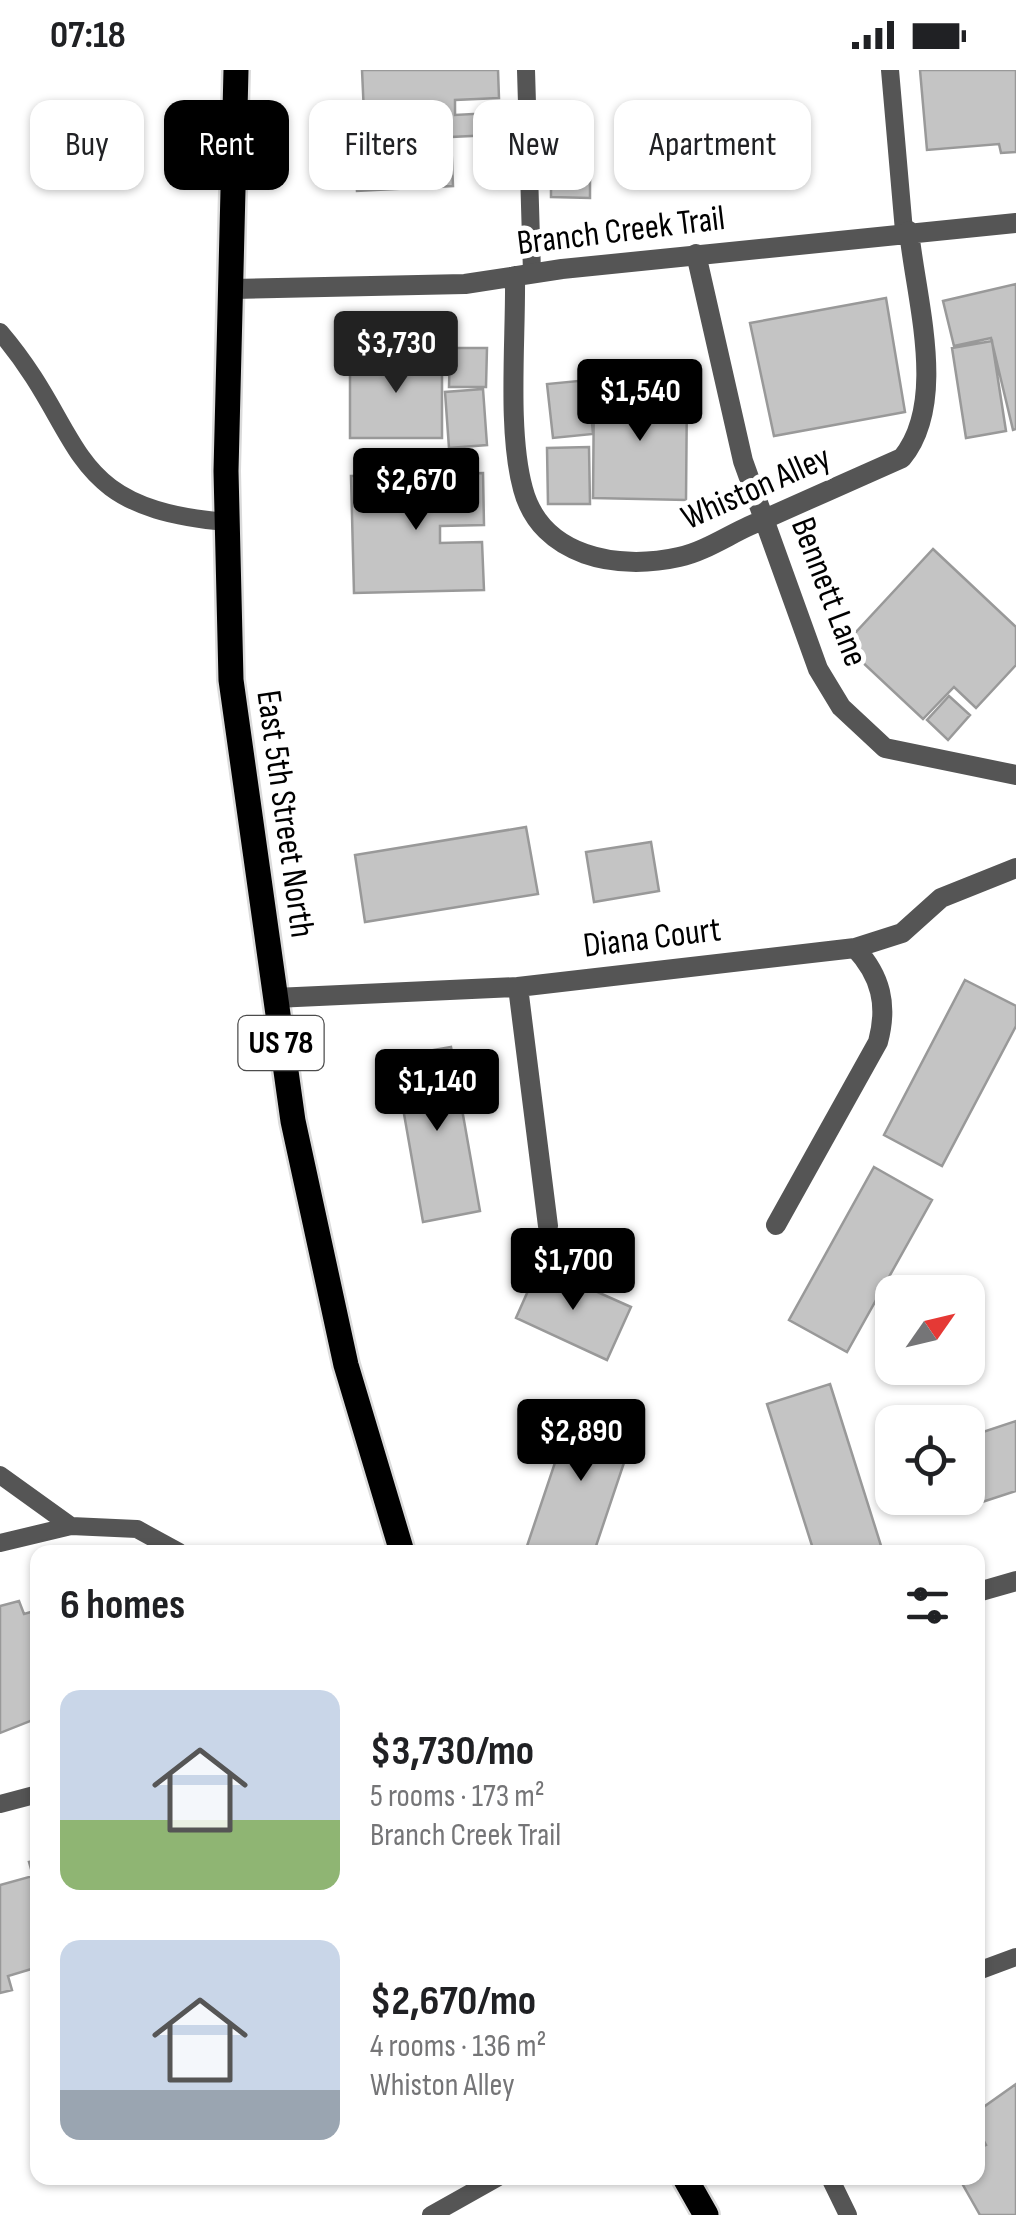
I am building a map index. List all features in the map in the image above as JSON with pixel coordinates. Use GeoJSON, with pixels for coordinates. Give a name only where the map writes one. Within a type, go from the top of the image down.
{"type":"FeatureCollection","features":[{"type":"Feature","properties":{"kind":"main road","name":"East 5th Street North"},"geometry":{"type":"LineString","coordinates":[[236,70],[227,522],[232,680],[275,998],[317,1244],[346,1364],[400,1545]]}},
{"type":"Feature","properties":{"kind":"main road"},"geometry":{"type":"LineString","coordinates":[[689,2185],[706,2215]]}},
{"type":"Feature","properties":{"kind":"street","name":"Branch Creek Trail"},"geometry":{"type":"LineString","coordinates":[[232,288],[465,284],[696,254],[1016,222]]}},
{"type":"Feature","properties":{"kind":"street","name":"Whiston Alley"},"geometry":{"type":"LineString","coordinates":[[524,274],[517,450],[523,490],[550,538],[577,552],[622,563],[681,557],[902,458],[916,442],[925,419],[928,373],[907,231]]}},
{"type":"Feature","properties":{"kind":"street","name":"Bennett Lane"},"geometry":{"type":"LineString","coordinates":[[696,254],[744,461],[818,670],[860,727],[885,748],[1016,774]]}},
{"type":"Feature","properties":{"kind":"street","name":"Diana Court"},"geometry":{"type":"LineString","coordinates":[[275,998],[518,987],[855,948],[902,933],[941,898],[1016,868]]}},
{"type":"Feature","properties":{"kind":"street"},"geometry":{"type":"LineString","coordinates":[[776,1224],[878,1042],[884,1022],[879,981],[855,948]]}},
{"type":"Feature","properties":{"kind":"street"},"geometry":{"type":"LineString","coordinates":[[518,987],[548,1226]]}},
{"type":"Feature","properties":{"kind":"street"},"geometry":{"type":"LineString","coordinates":[[985,1590],[1016,1581]]}},
{"type":"Feature","properties":{"kind":"lane"},"geometry":{"type":"LineString","coordinates":[[524,274],[526,70]]}},
{"type":"Feature","properties":{"kind":"lane"},"geometry":{"type":"LineString","coordinates":[[890,70],[907,231]]}},
{"type":"Feature","properties":{"kind":"lane"},"geometry":{"type":"LineString","coordinates":[[0,332],[41,388],[62,433],[95,478],[136,504],[176,518],[227,522]]}},
{"type":"Feature","properties":{"kind":"lane"},"geometry":{"type":"LineString","coordinates":[[0,1475],[72,1526]]}},
{"type":"Feature","properties":{"kind":"lane"},"geometry":{"type":"LineString","coordinates":[[0,1543],[72,1526],[137,1529],[166,1545]]}},
{"type":"Feature","properties":{"kind":"lane"},"geometry":{"type":"LineString","coordinates":[[0,1804],[30,1796]]}},
{"type":"Feature","properties":{"kind":"lane"},"geometry":{"type":"LineString","coordinates":[[985,1969],[1016,1958]]}},
{"type":"Feature","properties":{"kind":"lane"},"geometry":{"type":"LineString","coordinates":[[431,2215],[485,2185]]}},
{"type":"Feature","properties":{"kind":"lane"},"geometry":{"type":"LineString","coordinates":[[833,2185],[848,2215]]}},
{"type":"Feature","properties":{"kind":"building"},"geometry":{"type":"Polygon","coordinates":[[[362,70],[498,70],[499,98],[455,100],[455,115],[473,114],[473,136],[453,137],[453,100],[363,100],[362,70]]]}},
{"type":"Feature","properties":{"kind":"building"},"geometry":{"type":"Polygon","coordinates":[[[920,70],[1016,70],[1016,152],[1001,153],[999,144],[927,150],[920,70]]]}},
{"type":"Feature","properties":{"kind":"building"},"geometry":{"type":"Polygon","coordinates":[[[551,190],[590,190],[590,198],[551,197],[551,190]]]}},
{"type":"Feature","properties":{"kind":"building"},"geometry":{"type":"Polygon","coordinates":[[[1016,284],[1013,430],[991,338],[954,346],[943,301],[1016,284]]]}},
{"type":"Feature","properties":{"kind":"building"},"geometry":{"type":"Polygon","coordinates":[[[886,298],[905,412],[774,436],[750,323],[886,298]]]}},
{"type":"Feature","properties":{"kind":"building"},"geometry":{"type":"Polygon","coordinates":[[[992,341],[1006,431],[966,438],[952,348],[992,341]]]}},
{"type":"Feature","properties":{"kind":"building"},"geometry":{"type":"Polygon","coordinates":[[[450,348],[487,348],[486,387],[449,387],[450,348]]]}},
{"type":"Feature","properties":{"kind":"building"},"geometry":{"type":"Polygon","coordinates":[[[350,354],[442,354],[442,438],[350,438],[350,354]]]}},
{"type":"Feature","properties":{"kind":"building"},"geometry":{"type":"Polygon","coordinates":[[[588,380],[593,434],[553,438],[547,384],[588,380]]]}},
{"type":"Feature","properties":{"kind":"building"},"geometry":{"type":"Polygon","coordinates":[[[594,388],[687,389],[686,500],[593,498],[594,388]]]}},
{"type":"Feature","properties":{"kind":"building"},"geometry":{"type":"Polygon","coordinates":[[[483,389],[487,445],[449,448],[445,392],[483,389]]]}},
{"type":"Feature","properties":{"kind":"building"},"geometry":{"type":"Polygon","coordinates":[[[589,447],[590,504],[548,504],[547,448],[589,447]]]}},
{"type":"Feature","properties":{"kind":"building"},"geometry":{"type":"Polygon","coordinates":[[[483,473],[484,525],[440,526],[440,543],[482,542],[484,590],[354,593],[351,476],[483,473]]]}},
{"type":"Feature","properties":{"kind":"building"},"geometry":{"type":"Polygon","coordinates":[[[933,549],[1016,627],[1016,665],[976,708],[954,687],[923,719],[844,645],[933,549]]]}},
{"type":"Feature","properties":{"kind":"building"},"geometry":{"type":"Polygon","coordinates":[[[949,696],[970,715],[948,740],[927,720],[949,696]]]}},
{"type":"Feature","properties":{"kind":"building"},"geometry":{"type":"Polygon","coordinates":[[[526,827],[538,894],[365,922],[355,855],[526,827]]]}},
{"type":"Feature","properties":{"kind":"building"},"geometry":{"type":"Polygon","coordinates":[[[651,842],[659,891],[594,902],[586,852],[651,842]]]}},
{"type":"Feature","properties":{"kind":"building"},"geometry":{"type":"Polygon","coordinates":[[[965,980],[1016,1006],[1016,1026],[942,1166],[884,1135],[965,980]]]}},
{"type":"Feature","properties":{"kind":"building"},"geometry":{"type":"Polygon","coordinates":[[[451,1047],[480,1211],[423,1222],[394,1057],[451,1047]]]}},
{"type":"Feature","properties":{"kind":"building"},"geometry":{"type":"Polygon","coordinates":[[[874,1167],[932,1200],[890,1275],[875,1275],[875,1302],[847,1352],[789,1320],[874,1167]]]}},
{"type":"Feature","properties":{"kind":"building"},"geometry":{"type":"Polygon","coordinates":[[[539,1266],[631,1307],[607,1360],[516,1318],[539,1266]]]}},
{"type":"Feature","properties":{"kind":"building"},"geometry":{"type":"Polygon","coordinates":[[[830,1384],[881,1545],[812,1545],[767,1404],[830,1384]]]}},
{"type":"Feature","properties":{"kind":"building"},"geometry":{"type":"Polygon","coordinates":[[[574,1406],[636,1427],[596,1545],[527,1545],[574,1406]]]}},
{"type":"Feature","properties":{"kind":"building"},"geometry":{"type":"Polygon","coordinates":[[[1016,1421],[1016,1491],[985,1501],[985,1431],[1016,1421]]]}},
{"type":"Feature","properties":{"kind":"building"},"geometry":{"type":"Polygon","coordinates":[[[19,1601],[24,1614],[30,1612],[30,1721],[0,1733],[0,1606],[19,1601]]]}},
{"type":"Feature","properties":{"kind":"building"},"geometry":{"type":"Polygon","coordinates":[[[30,1877],[30,1969],[8,1976],[12,1990],[0,1993],[0,1885],[30,1877]]]}},
{"type":"Feature","properties":{"kind":"building"},"geometry":{"type":"Polygon","coordinates":[[[1016,2084],[1016,2215],[980,2215],[963,2185],[985,2185],[985,2106],[1016,2084]]]}}]}
